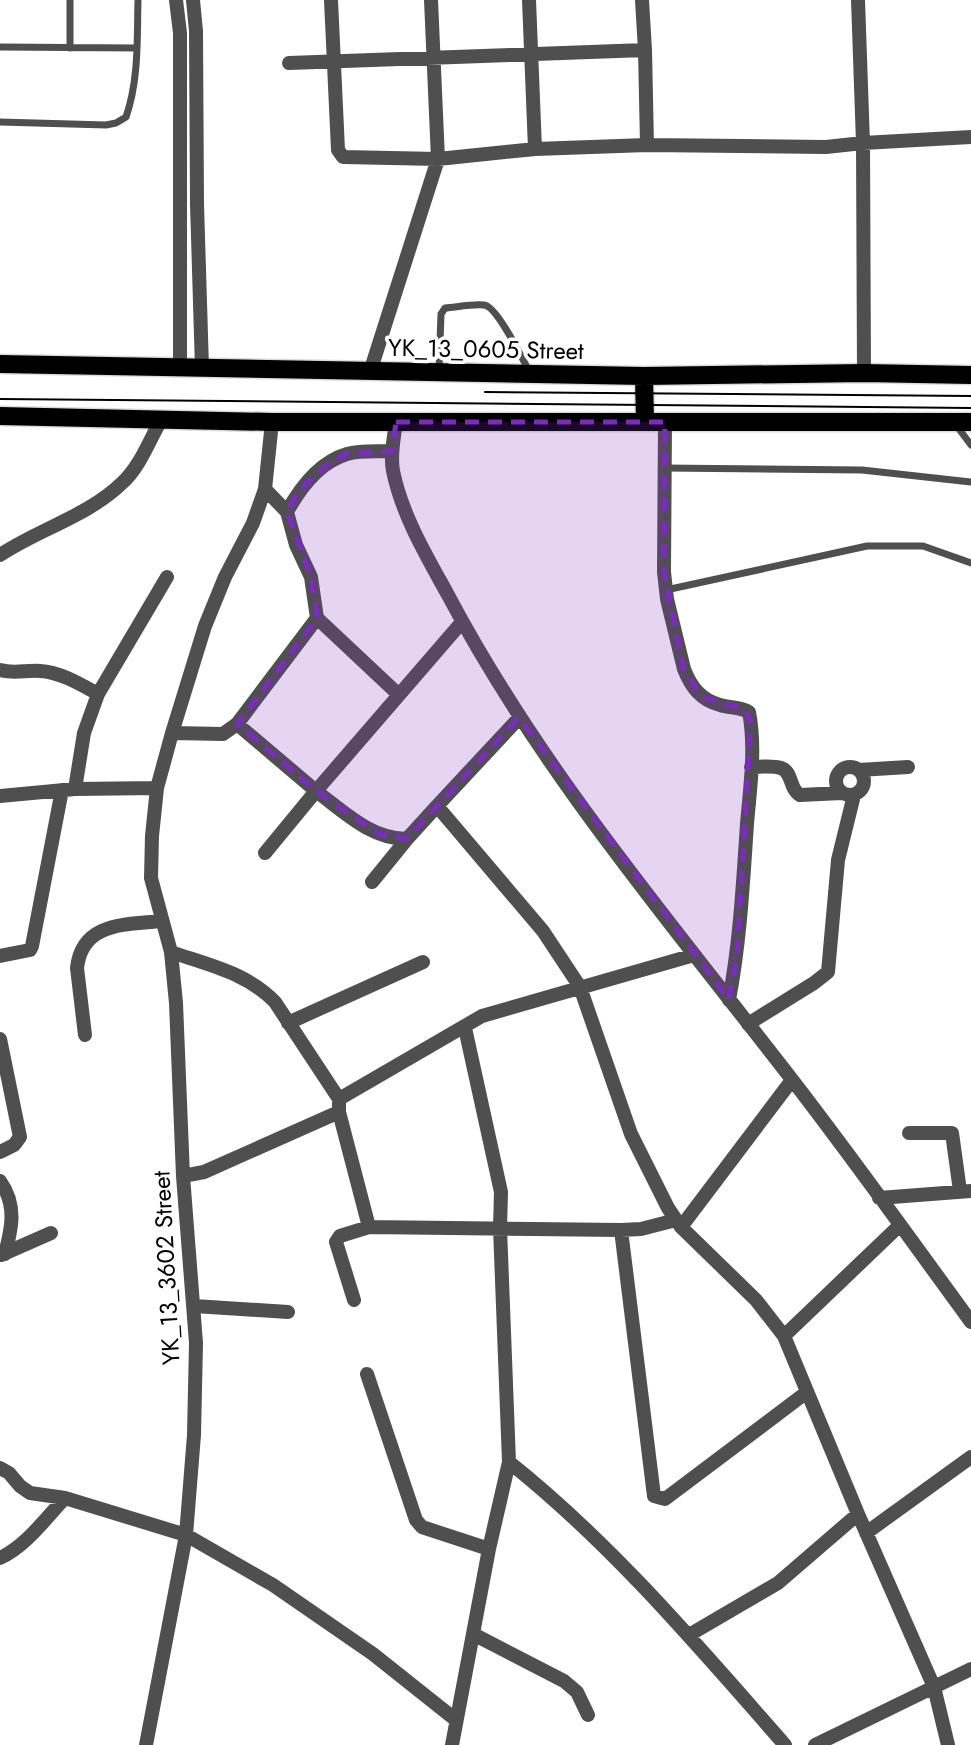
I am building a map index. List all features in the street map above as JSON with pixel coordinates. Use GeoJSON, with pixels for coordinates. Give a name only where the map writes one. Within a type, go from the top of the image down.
{"type":"FeatureCollection","features":[{"type":"Feature","properties":{"kind":"main road","name":"YK_13_0605 Street"},"geometry":{"type":"LineString","coordinates":[[0,364],[644,376],[864,373],[971,375]]}},
{"type":"Feature","properties":{"kind":"main road"},"geometry":{"type":"LineString","coordinates":[[644,376],[645,422]]}},
{"type":"Feature","properties":{"kind":"main road"},"geometry":{"type":"LineString","coordinates":[[0,416],[272,422],[962,422]]}},
{"type":"Feature","properties":{"kind":"street"},"geometry":{"type":"LineString","coordinates":[[176,0],[180,57],[180,368]]}},
{"type":"Feature","properties":{"kind":"street"},"geometry":{"type":"LineString","coordinates":[[193,0],[197,31],[197,204],[202,368]]}},
{"type":"Feature","properties":{"kind":"street"},"geometry":{"type":"LineString","coordinates":[[331,0],[340,155],[346,158],[438,159],[535,149],[647,145],[826,147],[863,142],[971,136]]}},
{"type":"Feature","properties":{"kind":"street"},"geometry":{"type":"LineString","coordinates":[[370,372],[438,159],[431,0]]}},
{"type":"Feature","properties":{"kind":"street"},"geometry":{"type":"LineString","coordinates":[[529,0],[535,149]]}},
{"type":"Feature","properties":{"kind":"street"},"geometry":{"type":"LineString","coordinates":[[642,0],[647,145]]}},
{"type":"Feature","properties":{"kind":"street"},"geometry":{"type":"LineString","coordinates":[[858,0],[863,142],[864,373]]}},
{"type":"Feature","properties":{"kind":"street"},"geometry":{"type":"LineString","coordinates":[[289,64],[645,50]]}},
{"type":"Feature","properties":{"kind":"street"},"geometry":{"type":"LineString","coordinates":[[0,555],[78,513],[124,482],[162,418]]}},
{"type":"Feature","properties":{"kind":"street","name":"YK_13_3602 Street"},"geometry":{"type":"LineString","coordinates":[[146,1745],[186,1535],[194,1435],[196,1343],[183,1176],[176,1003],[171,952],[151,878],[157,788],[205,626],[225,577],[253,523],[265,489],[272,422]]}},
{"type":"Feature","properties":{"kind":"street"},"geometry":{"type":"LineString","coordinates":[[396,422],[392,468],[409,522],[462,622],[519,718],[971,1322]]}},
{"type":"Feature","properties":{"kind":"street"},"geometry":{"type":"LineString","coordinates":[[665,422],[664,572],[688,681],[701,696],[710,701],[749,712],[751,767],[737,957],[729,1000]]}},
{"type":"Feature","properties":{"kind":"street"},"geometry":{"type":"LineString","coordinates":[[287,512],[298,491],[331,461],[348,453],[392,451]]}},
{"type":"Feature","properties":{"kind":"street"},"geometry":{"type":"LineString","coordinates":[[265,489],[287,512],[296,545],[311,578],[317,618],[399,695]]}},
{"type":"Feature","properties":{"kind":"street"},"geometry":{"type":"LineString","coordinates":[[0,956],[30,950],[34,941],[73,789],[84,733],[98,694],[167,577]]}},
{"type":"Feature","properties":{"kind":"street"},"geometry":{"type":"LineString","coordinates":[[172,733],[223,734],[237,724],[317,618]]}},
{"type":"Feature","properties":{"kind":"street"},"geometry":{"type":"LineString","coordinates":[[265,853],[462,622]]}},
{"type":"Feature","properties":{"kind":"street"},"geometry":{"type":"LineString","coordinates":[[0,670],[8,673],[51,672],[78,682],[98,694]]}},
{"type":"Feature","properties":{"kind":"street"},"geometry":{"type":"LineString","coordinates":[[372,881],[407,839],[519,718]]}},
{"type":"Feature","properties":{"kind":"street"},"geometry":{"type":"LineString","coordinates":[[237,724],[316,791],[367,829],[393,839],[407,839]]}},
{"type":"Feature","properties":{"kind":"street"},"geometry":{"type":"LineString","coordinates":[[751,767],[783,768],[788,772],[792,788],[800,795],[859,792],[864,781],[859,770]]}},
{"type":"Feature","properties":{"kind":"street"},"geometry":{"type":"LineString","coordinates":[[848,794],[836,782],[841,770],[853,767],[859,770],[908,767]]}},
{"type":"Feature","properties":{"kind":"street"},"geometry":{"type":"LineString","coordinates":[[0,796],[73,789],[157,788]]}},
{"type":"Feature","properties":{"kind":"street"},"geometry":{"type":"LineString","coordinates":[[748,1024],[814,984],[828,972],[838,860],[848,794]]}},
{"type":"Feature","properties":{"kind":"street"},"geometry":{"type":"LineString","coordinates":[[437,806],[543,931],[580,987],[631,1134],[655,1186],[679,1224],[756,1300],[785,1336],[866,1533],[934,1687],[948,1745]]}},
{"type":"Feature","properties":{"kind":"street"},"geometry":{"type":"LineString","coordinates":[[85,1035],[77,968],[78,957],[84,945],[90,937],[108,928],[161,921]]}},
{"type":"Feature","properties":{"kind":"street"},"geometry":{"type":"LineString","coordinates":[[171,952],[239,975],[261,988],[275,1002],[339,1106],[369,1227]]}},
{"type":"Feature","properties":{"kind":"street"},"geometry":{"type":"LineString","coordinates":[[183,1176],[213,1168],[339,1106],[482,1016],[694,955]]}},
{"type":"Feature","properties":{"kind":"street"},"geometry":{"type":"LineString","coordinates":[[288,1023],[423,962]]}},
{"type":"Feature","properties":{"kind":"street"},"geometry":{"type":"LineString","coordinates":[[452,1745],[489,1549],[509,1462],[501,1192],[465,1027]]}},
{"type":"Feature","properties":{"kind":"street"},"geometry":{"type":"LineString","coordinates":[[0,1039],[20,1137],[13,1145],[0,1152]]}},
{"type":"Feature","properties":{"kind":"street"},"geometry":{"type":"LineString","coordinates":[[354,1300],[336,1242],[341,1236],[369,1227],[621,1230],[679,1224],[792,1080]]}},
{"type":"Feature","properties":{"kind":"street"},"geometry":{"type":"LineString","coordinates":[[879,1198],[965,1191],[952,1133],[909,1133]]}},
{"type":"Feature","properties":{"kind":"street"},"geometry":{"type":"LineString","coordinates":[[0,1181],[11,1203],[13,1223],[2,1255]]}},
{"type":"Feature","properties":{"kind":"street"},"geometry":{"type":"LineString","coordinates":[[785,1336],[900,1225]]}},
{"type":"Feature","properties":{"kind":"street"},"geometry":{"type":"LineString","coordinates":[[621,1230],[654,1496],[666,1499],[807,1392]]}},
{"type":"Feature","properties":{"kind":"street"},"geometry":{"type":"LineString","coordinates":[[2,1255],[51,1233]]}},
{"type":"Feature","properties":{"kind":"street"},"geometry":{"type":"LineString","coordinates":[[194,1306],[288,1312]]}},
{"type":"Feature","properties":{"kind":"street"},"geometry":{"type":"LineString","coordinates":[[367,1374],[416,1520],[422,1527],[489,1549]]}},
{"type":"Feature","properties":{"kind":"street"},"geometry":{"type":"LineString","coordinates":[[866,1533],[971,1457]]}},
{"type":"Feature","properties":{"kind":"street"},"geometry":{"type":"LineString","coordinates":[[509,1462],[578,1520],[689,1635],[785,1745]]}},
{"type":"Feature","properties":{"kind":"street"},"geometry":{"type":"LineString","coordinates":[[0,1468],[30,1493],[65,1498],[186,1535],[274,1585],[377,1657],[456,1720]]}},
{"type":"Feature","properties":{"kind":"street"},"geometry":{"type":"LineString","coordinates":[[0,1559],[27,1539],[65,1498]]}},
{"type":"Feature","properties":{"kind":"street"},"geometry":{"type":"LineString","coordinates":[[689,1635],[778,1583],[858,1514]]}},
{"type":"Feature","properties":{"kind":"street"},"geometry":{"type":"LineString","coordinates":[[473,1634],[564,1681],[577,1692],[588,1716]]}},
{"type":"Feature","properties":{"kind":"street"},"geometry":{"type":"LineString","coordinates":[[815,1745],[971,1669]]}},
{"type":"Feature","properties":{"kind":"street"},"geometry":{"type":"LineString","coordinates":[[956,1677],[971,1679]]}},
{"type":"Feature","properties":{"kind":"lane"},"geometry":{"type":"LineString","coordinates":[[70,0],[70,48]]}},
{"type":"Feature","properties":{"kind":"lane"},"geometry":{"type":"LineString","coordinates":[[0,122],[106,125],[126,117],[137,48],[138,0]]}},
{"type":"Feature","properties":{"kind":"lane"},"geometry":{"type":"LineString","coordinates":[[0,47],[137,48]]}},
{"type":"Feature","properties":{"kind":"lane"},"geometry":{"type":"LineString","coordinates":[[439,373],[441,314],[445,308],[485,305],[491,307],[498,317],[531,374]]}},
{"type":"Feature","properties":{"kind":"lane"},"geometry":{"type":"LineString","coordinates":[[962,422],[971,445]]}},
{"type":"Feature","properties":{"kind":"lane"},"geometry":{"type":"LineString","coordinates":[[665,468],[862,470],[971,482]]}},
{"type":"Feature","properties":{"kind":"lane"},"geometry":{"type":"LineString","coordinates":[[666,590],[867,546],[923,546],[971,563]]}},
{"type":"Feature","properties":{"kind":"highlighted area"},"geometry":{"type":"Polygon","coordinates":[[[396,422],[665,422],[664,572],[684,669],[701,696],[744,709],[751,720],[737,957],[729,1000],[519,718],[407,839],[378,834],[316,791],[237,724],[317,618],[311,577],[287,512],[298,491],[331,461],[348,453],[392,451],[396,422]]]}},
{"type":"Feature","properties":{"kind":"tram line"},"geometry":{"type":"LineString","coordinates":[[485,392],[971,396]]}},
{"type":"Feature","properties":{"kind":"tram line"},"geometry":{"type":"LineString","coordinates":[[0,399],[971,408]]}}]}
